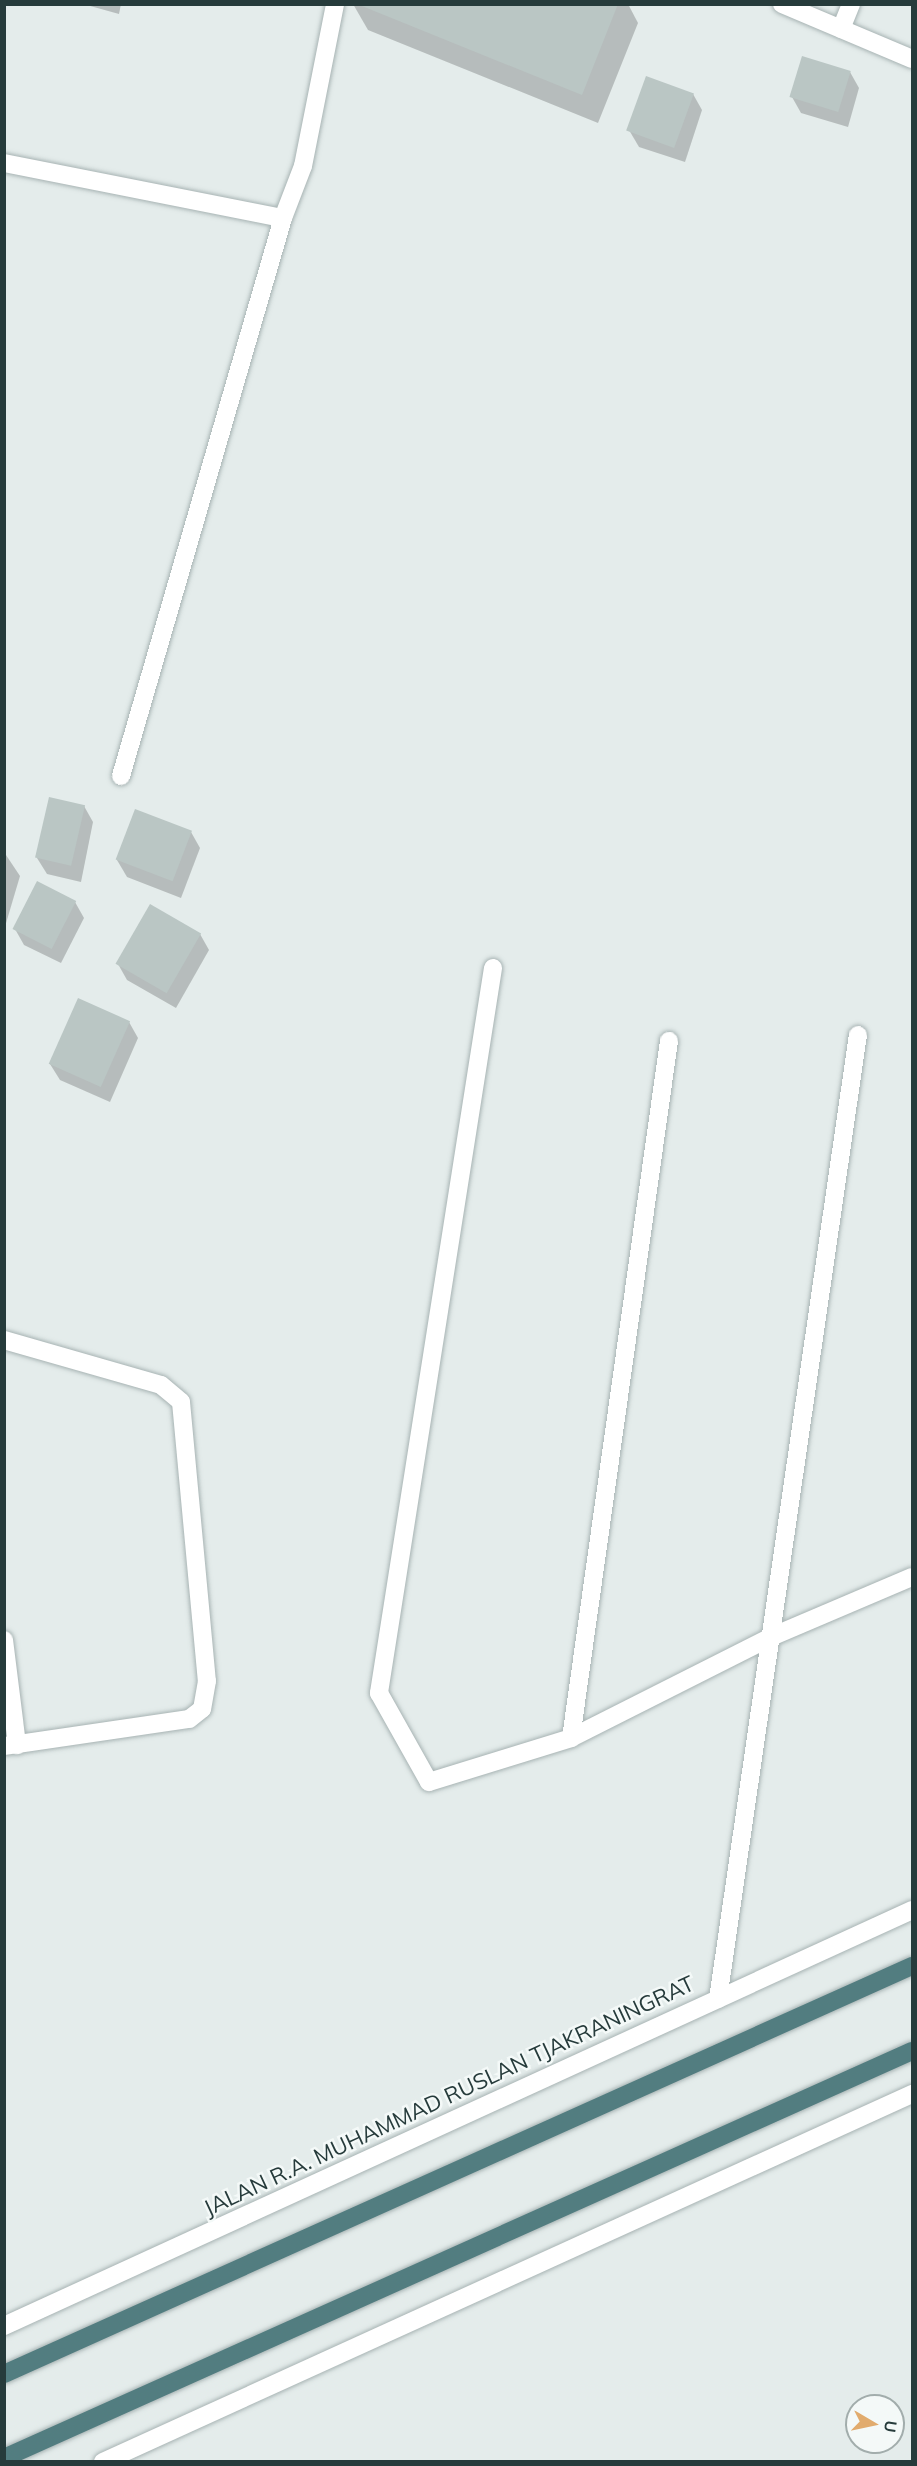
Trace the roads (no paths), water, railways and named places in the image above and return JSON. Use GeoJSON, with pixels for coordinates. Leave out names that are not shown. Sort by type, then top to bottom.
{"type":"FeatureCollection","features":[{"type":"Feature","properties":{"kind":"highway"},"geometry":{"type":"LineString","coordinates":[[4,2374],[912,1966]]}},
{"type":"Feature","properties":{"kind":"highway"},"geometry":{"type":"LineString","coordinates":[[4,2458],[912,2050]]}},
{"type":"Feature","properties":{"kind":"street"},"geometry":{"type":"LineString","coordinates":[[121,776],[283,219],[303,166],[335,4]]}},
{"type":"Feature","properties":{"kind":"street"},"geometry":{"type":"LineString","coordinates":[[782,4],[912,59]]}},
{"type":"Feature","properties":{"kind":"street"},"geometry":{"type":"LineString","coordinates":[[842,29],[851,4]]}},
{"type":"Feature","properties":{"kind":"street"},"geometry":{"type":"LineString","coordinates":[[4,163],[283,219]]}},
{"type":"Feature","properties":{"kind":"street"},"geometry":{"type":"LineString","coordinates":[[493,968],[379,1693],[429,1782],[572,1738],[771,1637],[912,1577]]}},
{"type":"Feature","properties":{"kind":"street"},"geometry":{"type":"LineString","coordinates":[[718,1999],[858,1035]]}},
{"type":"Feature","properties":{"kind":"street"},"geometry":{"type":"LineString","coordinates":[[572,1738],[669,1041]]}},
{"type":"Feature","properties":{"kind":"street"},"geometry":{"type":"LineString","coordinates":[[4,1340],[161,1385],[181,1402],[207,1681],[202,1709],[189,1719],[11,1745],[4,1640]]}},
{"type":"Feature","properties":{"kind":"street","name":"JALAN R.A. MUHAMMAD RUSLAN TJAKRANINGRAT"},"geometry":{"type":"LineString","coordinates":[[4,2326],[912,1910]]}},
{"type":"Feature","properties":{"kind":"street"},"geometry":{"type":"LineString","coordinates":[[102,2462],[912,2094]]}}]}
